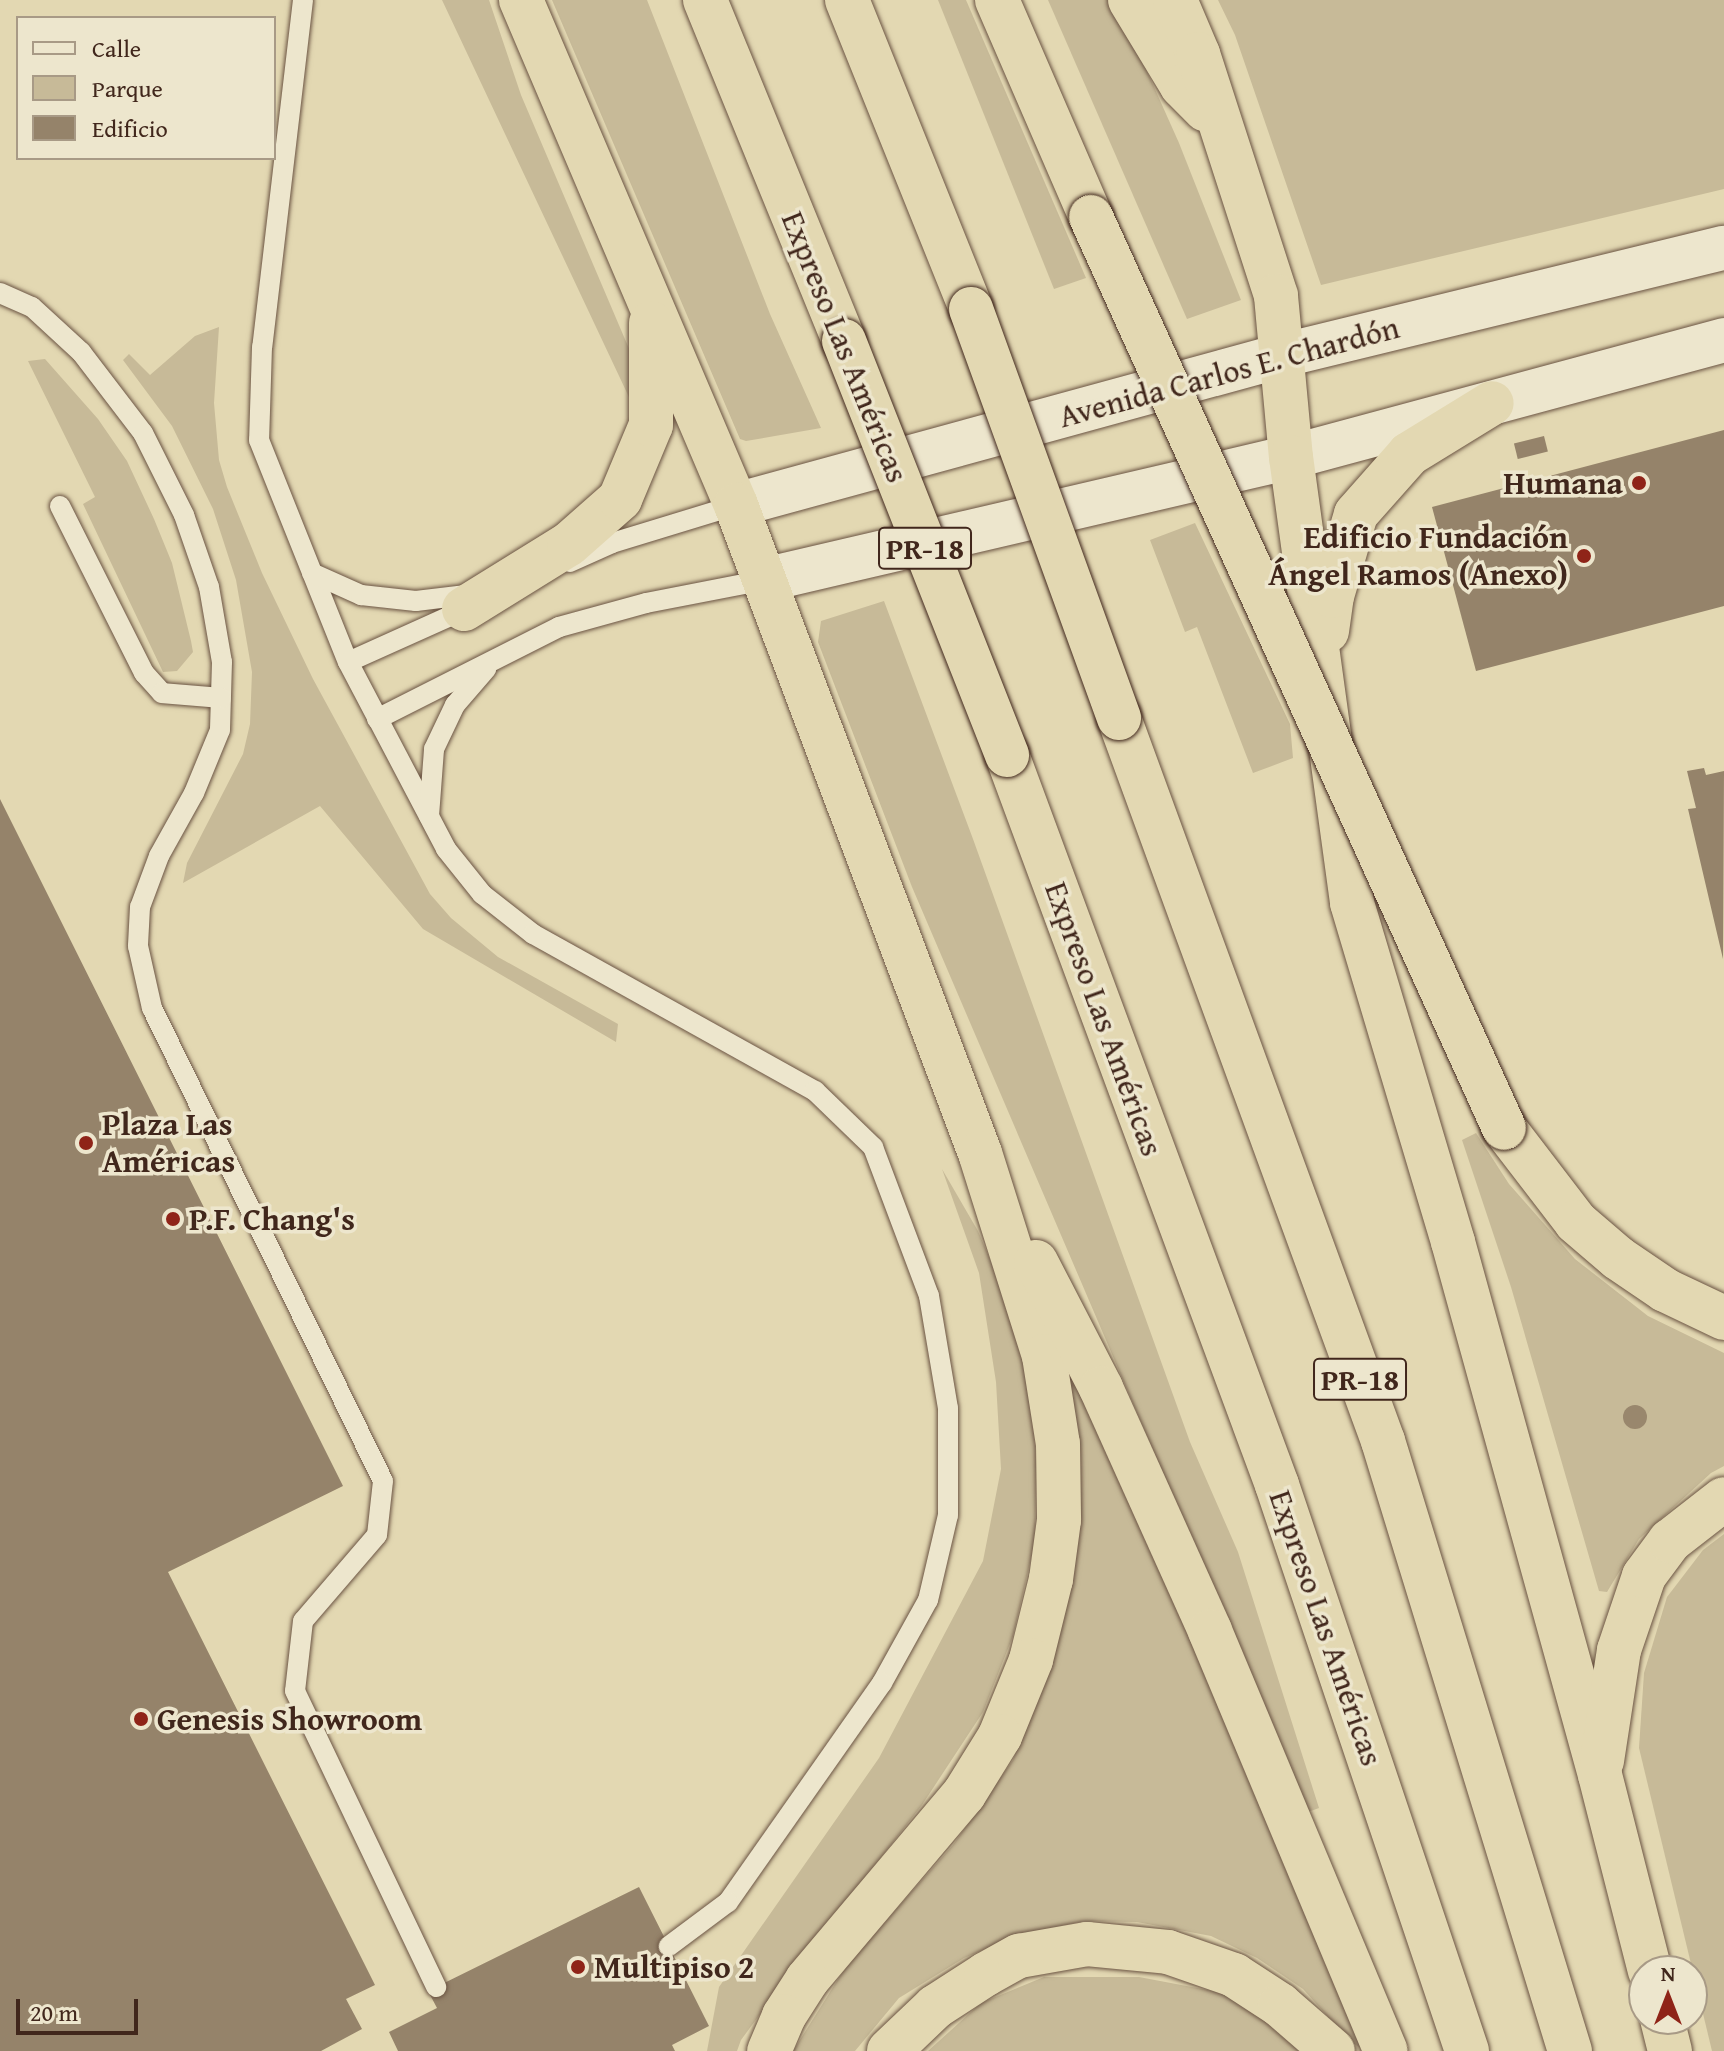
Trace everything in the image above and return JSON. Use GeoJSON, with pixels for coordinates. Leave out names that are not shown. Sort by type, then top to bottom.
{"type":"FeatureCollection","features":[{"type":"Feature","properties":{"kind":"highway"},"geometry":{"type":"LineString","coordinates":[[521,0],[736,505],[980,1153],[1044,1356],[1058,1444],[1059,1520],[1051,1579],[1031,1660],[1000,1736],[964,1794],[807,1980],[784,2016],[769,2051]]}},
{"type":"Feature","properties":{"kind":"highway","name":"Expreso Las Américas"},"geometry":{"type":"LineString","coordinates":[[705,0],[844,341],[1007,755],[1277,1485],[1467,2051]]}},
{"type":"Feature","properties":{"kind":"highway","name":"PR-18"},"geometry":{"type":"LineString","coordinates":[[847,0],[971,309],[1383,1441],[1570,2051]]}},
{"type":"Feature","properties":{"kind":"highway"},"geometry":{"type":"LineString","coordinates":[[997,0],[1091,217],[1504,1128],[1576,1222],[1665,1290],[1724,1318]]}},
{"type":"Feature","properties":{"kind":"highway"},"geometry":{"type":"LineString","coordinates":[[1130,0],[1182,86],[1218,122]]}},
{"type":"Feature","properties":{"kind":"highway"},"geometry":{"type":"LineString","coordinates":[[1175,0],[1198,54],[1276,296],[1284,355],[1291,457],[1352,903],[1453,1242],[1600,1775],[1646,1955]]}},
{"type":"Feature","properties":{"kind":"highway"},"geometry":{"type":"LineString","coordinates":[[492,595],[569,544],[620,499],[651,425],[652,304]]}},
{"type":"Feature","properties":{"kind":"highway"},"geometry":{"type":"LineString","coordinates":[[1321,673],[1332,596],[1356,514],[1409,454],[1492,403]]}},
{"type":"Feature","properties":{"kind":"highway"},"geometry":{"type":"LineString","coordinates":[[980,1153],[1107,1402],[1217,1645],[1386,2051]]}},
{"type":"Feature","properties":{"kind":"highway"},"geometry":{"type":"LineString","coordinates":[[1600,1775],[1619,1650],[1644,1576],[1670,1541],[1724,1499]]}},
{"type":"Feature","properties":{"kind":"highway"},"geometry":{"type":"LineString","coordinates":[[889,2051],[935,2007],[1019,1956],[1087,1944],[1168,1952],[1234,1975],[1280,2005],[1333,2051]]}},
{"type":"Feature","properties":{"kind":"street","name":"Avenida Carlos E. Chardón"},"geometry":{"type":"LineString","coordinates":[[736,505],[1284,355],[1724,248]]}},
{"type":"Feature","properties":{"kind":"street"},"geometry":{"type":"LineString","coordinates":[[764,580],[1291,457],[1724,340]]}},
{"type":"Feature","properties":{"kind":"lane"},"geometry":{"type":"LineString","coordinates":[[303,0],[262,347],[259,440],[348,662],[446,849],[482,894],[533,934],[815,1091],[873,1147],[929,1296],[948,1408],[948,1515],[928,1600],[882,1683],[728,1902],[669,1946]]}},
{"type":"Feature","properties":{"kind":"lane"},"geometry":{"type":"LineString","coordinates":[[1,297],[32,307],[81,352],[143,433],[184,515],[209,587],[222,662],[220,730],[194,793],[159,856],[140,907],[138,946],[152,1008],[383,1481],[377,1535],[303,1621],[295,1691],[436,1987]]}},
{"type":"Feature","properties":{"kind":"lane"},"geometry":{"type":"LineString","coordinates":[[348,662],[612,543],[736,505]]}},
{"type":"Feature","properties":{"kind":"lane"},"geometry":{"type":"LineString","coordinates":[[60,506],[144,673],[162,693],[221,698]]}},
{"type":"Feature","properties":{"kind":"lane"},"geometry":{"type":"LineString","coordinates":[[312,573],[361,595],[402,600],[492,595]]}},
{"type":"Feature","properties":{"kind":"lane"},"geometry":{"type":"LineString","coordinates":[[377,719],[559,627],[646,603],[764,580]]}},
{"type":"Feature","properties":{"kind":"lane"},"geometry":{"type":"LineString","coordinates":[[429,816],[434,749],[455,705],[494,660]]}},
{"type":"Feature","properties":{"kind":"green space"},"geometry":{"type":"Polygon","coordinates":[[[442,0],[489,0],[521,95],[630,351],[636,412],[442,0]]]}},
{"type":"Feature","properties":{"kind":"green space"},"geometry":{"type":"Polygon","coordinates":[[[552,0],[647,0],[770,314],[821,428],[746,441],[740,439],[552,0]]]}},
{"type":"Feature","properties":{"kind":"green space"},"geometry":{"type":"Polygon","coordinates":[[[938,0],[966,0],[1086,278],[1054,289],[938,0]]]}},
{"type":"Feature","properties":{"kind":"green space"},"geometry":{"type":"Polygon","coordinates":[[[1048,0],[1109,0],[1133,40],[1179,143],[1241,300],[1187,319],[1048,0]]]}},
{"type":"Feature","properties":{"kind":"green space"},"geometry":{"type":"Polygon","coordinates":[[[1218,0],[1724,0],[1724,189],[1321,285],[1235,35],[1218,0]]]}},
{"type":"Feature","properties":{"kind":"green space"},"geometry":{"type":"Polygon","coordinates":[[[219,327],[214,403],[219,460],[227,487],[262,573],[313,679],[430,894],[451,918],[498,957],[618,1024],[616,1042],[423,929],[320,806],[183,883],[187,863],[243,754],[250,724],[252,672],[236,580],[213,509],[172,426],[123,360],[129,354],[150,375],[195,336],[219,327]]]}},
{"type":"Feature","properties":{"kind":"green space"},"geometry":{"type":"Polygon","coordinates":[[[45,359],[98,419],[127,461],[154,519],[172,563],[193,652],[177,671],[163,672],[83,504],[95,497],[28,361],[45,359]]]}},
{"type":"Feature","properties":{"kind":"green space"},"geometry":{"type":"Polygon","coordinates":[[[1195,523],[1290,724],[1293,758],[1253,773],[1197,627],[1185,632],[1150,540],[1195,523]]]}},
{"type":"Feature","properties":{"kind":"green space"},"geometry":{"type":"Polygon","coordinates":[[[884,601],[1190,1442],[1238,1552],[1319,1808],[1308,1812],[912,887],[818,642],[821,621],[884,601]]]}},
{"type":"Feature","properties":{"kind":"green space"},"geometry":{"type":"Polygon","coordinates":[[[1476,1133],[1509,1184],[1575,1259],[1648,1316],[1724,1353],[1724,1466],[1711,1473],[1639,1539],[1607,1592],[1599,1591],[1511,1287],[1462,1140],[1476,1133]]]}},
{"type":"Feature","properties":{"kind":"green space"},"geometry":{"type":"Polygon","coordinates":[[[942,1169],[978,1231],[1004,1292],[1031,1385],[1036,1463],[1035,1541],[1013,1636],[983,1712],[922,1805],[789,1975],[741,2040],[737,2051],[707,2051],[719,1987],[879,1758],[983,1561],[1001,1469],[996,1382],[979,1273],[942,1169]]]}},
{"type":"Feature","properties":{"kind":"green space"},"geometry":{"type":"Polygon","coordinates":[[[1084,1377],[1362,2049],[1351,2042],[1303,1989],[1257,1958],[1211,1936],[1137,1922],[1085,1921],[1021,1934],[964,1958],[899,1998],[855,2051],[793,2051],[847,1965],[953,1845],[1013,1760],[1061,1625],[1081,1509],[1071,1386],[1074,1380],[1084,1377]]]}},
{"type":"Feature","properties":{"kind":"green space"},"geometry":{"type":"Polygon","coordinates":[[[1724,1534],[1724,2051],[1712,2051],[1708,2034],[1708,1955],[1689,1955],[1639,1748],[1644,1673],[1667,1597],[1703,1550],[1724,1534]]]}},
{"type":"Feature","properties":{"kind":"green space"},"geometry":{"type":"Polygon","coordinates":[[[1044,1977],[1139,1977],[1234,1995],[1307,2051],[928,2051],[981,2003],[1044,1977]]]}},
{"type":"Feature","properties":{"kind":"building","name":"Edificio Fundación Ángel Ramos (Anexo)"},"geometry":{"type":"Polygon","coordinates":[[[1724,430],[1724,606],[1476,671],[1432,507],[1724,430]]]}},
{"type":"Feature","properties":{"kind":"building"},"geometry":{"type":"Polygon","coordinates":[[[1544,436],[1548,452],[1518,459],[1514,443],[1544,436]]]}},
{"type":"Feature","properties":{"kind":"building"},"geometry":{"type":"Polygon","coordinates":[[[1704,768],[1706,775],[1724,771],[1723,959],[1688,809],[1696,808],[1687,771],[1704,768]]]}},
{"type":"Feature","properties":{"kind":"building","name":"Plaza Las Américas"},"geometry":{"type":"Polygon","coordinates":[[[0,799],[343,1486],[168,1572],[375,1985],[346,1999],[362,2029],[321,2051],[0,2051],[0,799]]]}},
{"type":"Feature","properties":{"kind":"building","name":"Multipiso 2"},"geometry":{"type":"Polygon","coordinates":[[[639,1887],[709,2026],[672,2045],[675,2051],[398,2051],[389,2032],[437,2008],[428,1991],[639,1887]]]}},
{"type":"Feature","properties":{"kind":"place","name":"Humana"},"geometry":{"type":"Point","coordinates":[1639,483]}},
{"type":"Feature","properties":{"kind":"place","name":"Edificio Fundación Ángel Ramos (Anexo)"},"geometry":{"type":"Point","coordinates":[1584,556]}},
{"type":"Feature","properties":{"kind":"place","name":"Plaza Las Américas"},"geometry":{"type":"Point","coordinates":[86,1143]}},
{"type":"Feature","properties":{"kind":"place","name":"P.F. Chang's"},"geometry":{"type":"Point","coordinates":[173,1219]}},
{"type":"Feature","properties":{"kind":"place","name":"Genesis Showroom"},"geometry":{"type":"Point","coordinates":[141,1719]}},
{"type":"Feature","properties":{"kind":"place","name":"Multipiso 2"},"geometry":{"type":"Point","coordinates":[578,1967]}}]}
